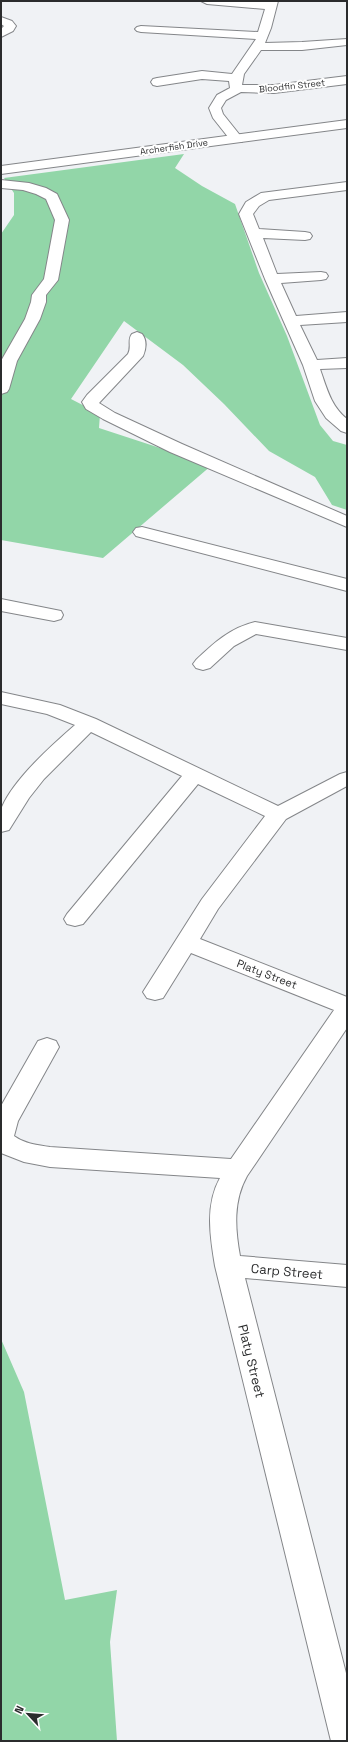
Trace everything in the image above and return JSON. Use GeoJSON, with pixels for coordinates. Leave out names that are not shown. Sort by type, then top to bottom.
{"type":"FeatureCollection","features":[{"type":"Feature","properties":{"kind":"street"},"geometry":{"type":"LineString","coordinates":[[206,1],[271,4],[267,22],[258,47],[238,83],[228,93],[220,98],[214,108],[217,115],[237,139]]}},
{"type":"Feature","properties":{"kind":"street"},"geometry":{"type":"LineString","coordinates":[[1,20],[8,23],[10,26],[9,29],[1,34]]}},
{"type":"Feature","properties":{"kind":"street"},"geometry":{"type":"LineString","coordinates":[[142,29],[262,36]]}},
{"type":"Feature","properties":{"kind":"street"},"geometry":{"type":"LineString","coordinates":[[258,47],[302,46],[346,42]]}},
{"type":"Feature","properties":{"kind":"street","name":"Bloodfin Street"},"geometry":{"type":"LineString","coordinates":[[157,82],[202,75],[262,90],[347,80]]}},
{"type":"Feature","properties":{"kind":"street","name":"Archerfish Drive"},"geometry":{"type":"LineString","coordinates":[[1,170],[347,124]]}},
{"type":"Feature","properties":{"kind":"street"},"geometry":{"type":"LineString","coordinates":[[1,184],[24,186],[41,191],[52,197],[62,220],[50,280],[39,295],[40,301],[9,361],[1,388]]}},
{"type":"Feature","properties":{"kind":"street"},"geometry":{"type":"LineString","coordinates":[[347,186],[260,198],[250,205],[246,214],[272,279],[312,365],[323,401],[339,414],[347,428]]}},
{"type":"Feature","properties":{"kind":"street"},"geometry":{"type":"LineString","coordinates":[[253,233],[305,236]]}},
{"type":"Feature","properties":{"kind":"street"},"geometry":{"type":"LineString","coordinates":[[272,279],[321,276]]}},
{"type":"Feature","properties":{"kind":"street"},"geometry":{"type":"LineString","coordinates":[[292,321],[347,317]]}},
{"type":"Feature","properties":{"kind":"street"},"geometry":{"type":"LineString","coordinates":[[137,337],[138,350],[135,356],[93,398],[90,402],[92,406],[109,416],[176,448],[347,522]]}},
{"type":"Feature","properties":{"kind":"street"},"geometry":{"type":"LineString","coordinates":[[312,365],[347,363]]}},
{"type":"Feature","properties":{"kind":"street"},"geometry":{"type":"LineString","coordinates":[[142,532],[347,585]]}},
{"type":"Feature","properties":{"kind":"street"},"geometry":{"type":"LineString","coordinates":[[1,606],[54,615]]}},
{"type":"Feature","properties":{"kind":"street"},"geometry":{"type":"LineString","coordinates":[[203,664],[234,636],[242,631],[255,628],[347,644]]}},
{"type":"Feature","properties":{"kind":"street"},"geometry":{"type":"LineString","coordinates":[[1,698],[53,709],[89,723],[278,814]]}},
{"type":"Feature","properties":{"kind":"street"},"geometry":{"type":"LineString","coordinates":[[1,825],[21,793],[38,773],[89,723]]}},
{"type":"Feature","properties":{"kind":"street"},"geometry":{"type":"LineString","coordinates":[[76,918],[195,774]]}},
{"type":"Feature","properties":{"kind":"street"},"geometry":{"type":"LineString","coordinates":[[155,992],[210,904],[278,814],[347,778]]}},
{"type":"Feature","properties":{"kind":"street","name":"Platy Street"},"geometry":{"type":"LineString","coordinates":[[186,942],[347,1006]]}},
{"type":"Feature","properties":{"kind":"street","name":"Platy Street"},"geometry":{"type":"LineString","coordinates":[[347,1010],[238,1169],[227,1191],[223,1212],[223,1238],[228,1266],[347,1741]]}},
{"type":"Feature","properties":{"kind":"street"},"geometry":{"type":"LineString","coordinates":[[1,1136],[5,1121],[47,1047]]}},
{"type":"Feature","properties":{"kind":"street"},"geometry":{"type":"LineString","coordinates":[[1,1139],[7,1146],[25,1153],[50,1157],[238,1169]]}},
{"type":"Feature","properties":{"kind":"street","name":"Carp Street"},"geometry":{"type":"LineString","coordinates":[[228,1266],[347,1276]]}},
{"type":"Feature","properties":{"kind":"green space"},"geometry":{"type":"Polygon","coordinates":[[[184,154],[175,168],[202,186],[235,204],[259,273],[287,336],[320,425],[333,441],[347,445],[347,510],[332,505],[315,477],[269,451],[224,404],[183,365],[124,321],[71,399],[100,414],[99,428],[212,465],[103,558],[1,540],[1,234],[14,215],[14,193],[4,178],[184,154]]]}},
{"type":"Feature","properties":{"kind":"green space"},"geometry":{"type":"Polygon","coordinates":[[[1,1339],[24,1392],[65,1600],[117,1590],[110,1642],[117,1741],[1,1741],[1,1339]]]}}]}
